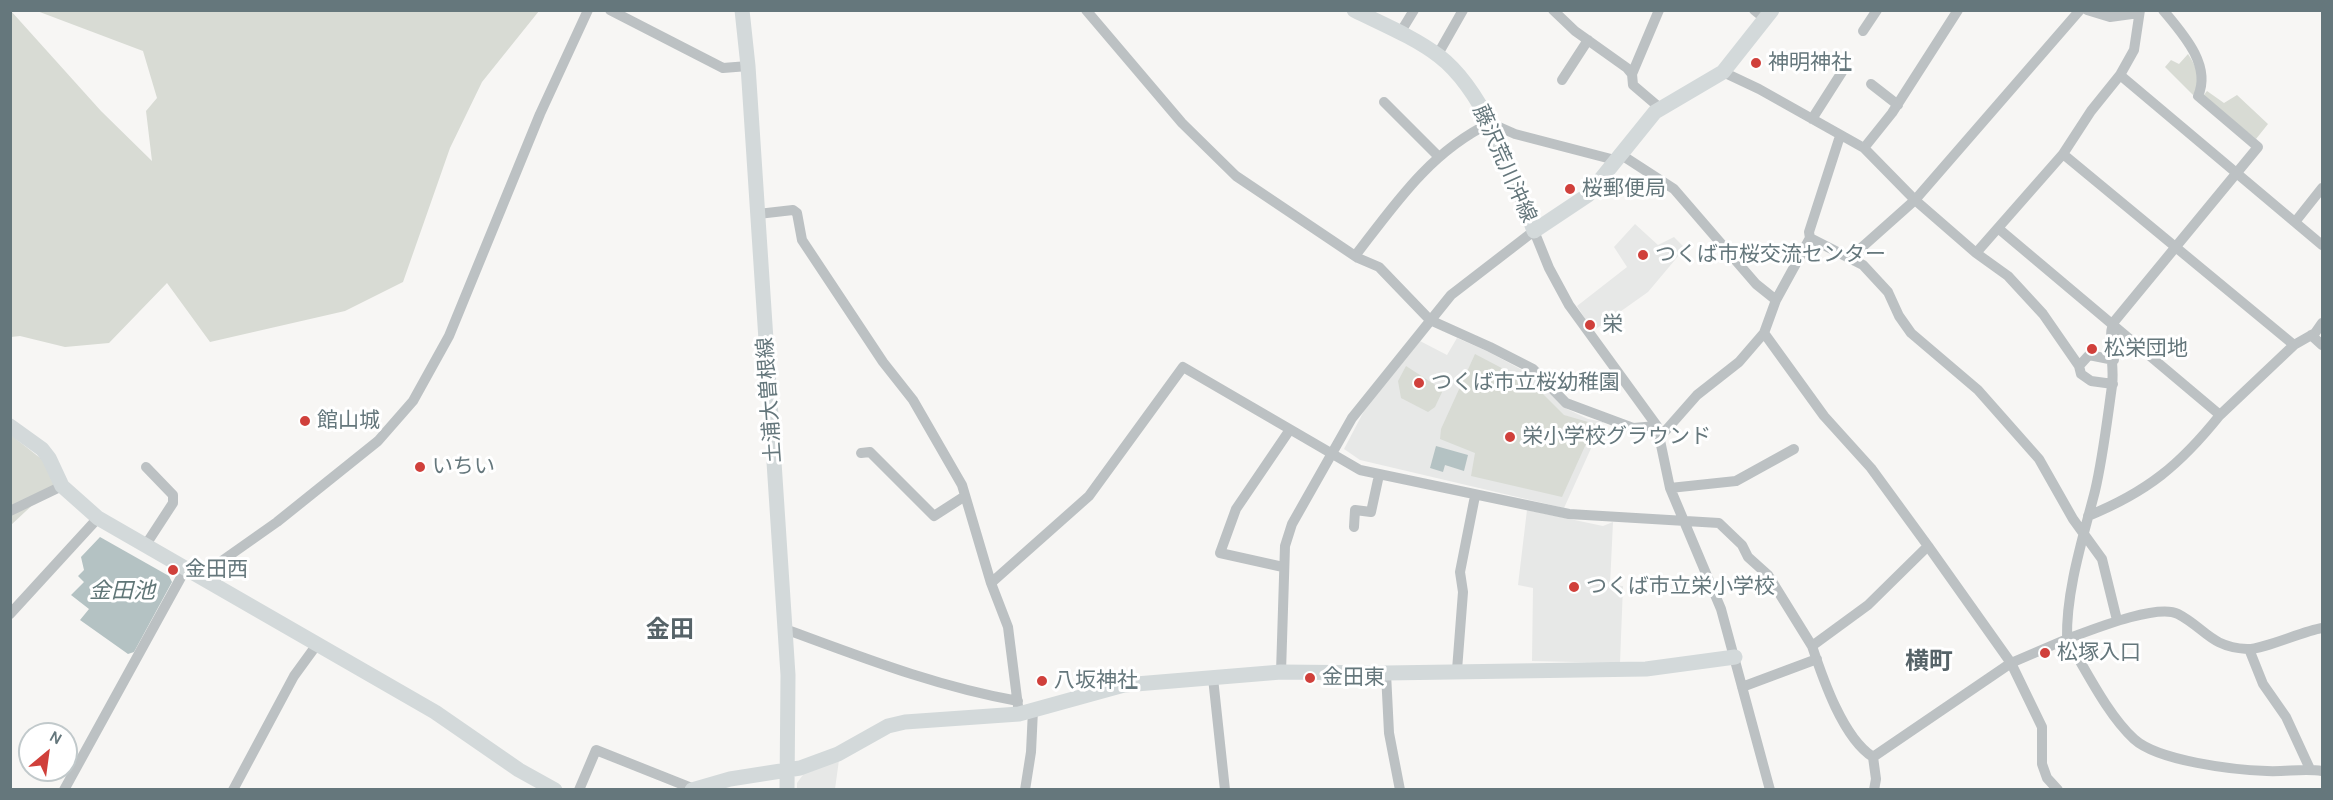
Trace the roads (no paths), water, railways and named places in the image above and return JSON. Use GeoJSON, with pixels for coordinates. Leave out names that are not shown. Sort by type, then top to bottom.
{"type":"FeatureCollection","features":[{"type":"Feature","properties":{"kind":"street"},"geometry":{"type":"LineString","coordinates":[[64,789],[192,573],[277,522],[378,441],[413,401],[449,336],[540,114],[588,10]]}},
{"type":"Feature","properties":{"kind":"street"},"geometry":{"type":"LineString","coordinates":[[610,10],[723,68],[748,66]]}},
{"type":"Feature","properties":{"kind":"street","name":"土浦大曽根線"},"geometry":{"type":"LineString","coordinates":[[742,10],[748,66],[785,629],[787,789]]}},
{"type":"Feature","properties":{"kind":"street"},"geometry":{"type":"LineString","coordinates":[[1086,10],[1182,123],[1236,176],[1355,256],[1379,267],[1430,320],[1533,369],[1566,403],[1634,428],[1657,426]]}},
{"type":"Feature","properties":{"kind":"street","name":"藤沢荒川沖線"},"geometry":{"type":"LineString","coordinates":[[1354,10],[1438,54],[1467,85],[1490,123],[1534,231],[1587,195],[1660,108],[1723,72],[1764,13]]}},
{"type":"Feature","properties":{"kind":"street"},"geometry":{"type":"LineString","coordinates":[[1400,33],[1414,10]]}},
{"type":"Feature","properties":{"kind":"street"},"geometry":{"type":"LineString","coordinates":[[1438,54],[1463,10]]}},
{"type":"Feature","properties":{"kind":"street"},"geometry":{"type":"LineString","coordinates":[[1553,10],[1632,74]]}},
{"type":"Feature","properties":{"kind":"street"},"geometry":{"type":"LineString","coordinates":[[1659,10],[1632,74],[1633,85],[1660,108]]}},
{"type":"Feature","properties":{"kind":"street"},"geometry":{"type":"LineString","coordinates":[[1863,31],[1877,10]]}},
{"type":"Feature","properties":{"kind":"street"},"geometry":{"type":"LineString","coordinates":[[1864,148],[1898,105],[1958,10]]}},
{"type":"Feature","properties":{"kind":"street"},"geometry":{"type":"LineString","coordinates":[[1851,257],[1915,200],[2080,10]]}},
{"type":"Feature","properties":{"kind":"street"},"geometry":{"type":"LineString","coordinates":[[1976,253],[2063,154],[2091,111],[2120,75],[2134,50],[2140,11],[2110,17],[2087,10]]}},
{"type":"Feature","properties":{"kind":"street"},"geometry":{"type":"LineString","coordinates":[[2163,10],[2199,62],[2202,86],[2198,96],[2258,147],[2112,323],[2110,333],[2114,360],[2113,384],[2096,488],[2088,516],[2070,607],[2067,639],[2121,725],[2136,741],[2165,754],[2190,761],[2268,771],[2310,769],[2322,771]]}},
{"type":"Feature","properties":{"kind":"street"},"geometry":{"type":"LineString","coordinates":[[1563,80],[1588,40]]}},
{"type":"Feature","properties":{"kind":"street"},"geometry":{"type":"LineString","coordinates":[[1723,72],[1864,148],[1915,200],[1976,253],[2008,276],[2043,314],[2085,378],[2113,384]]}},
{"type":"Feature","properties":{"kind":"street"},"geometry":{"type":"LineString","coordinates":[[1812,119],[1843,73]]}},
{"type":"Feature","properties":{"kind":"street"},"geometry":{"type":"LineString","coordinates":[[2120,75],[2322,245]]}},
{"type":"Feature","properties":{"kind":"street"},"geometry":{"type":"LineString","coordinates":[[1871,84],[1898,105]]}},
{"type":"Feature","properties":{"kind":"street"},"geometry":{"type":"LineString","coordinates":[[1384,102],[1438,156]]}},
{"type":"Feature","properties":{"kind":"street"},"geometry":{"type":"LineString","coordinates":[[1355,256],[1413,180],[1465,135],[1490,123],[1515,134],[1618,157],[1674,189],[1756,284],[1776,300]]}},
{"type":"Feature","properties":{"kind":"street"},"geometry":{"type":"LineString","coordinates":[[1660,437],[1697,395],[1739,362],[1764,333],[1776,300],[1810,238],[1809,232],[1840,136]]}},
{"type":"Feature","properties":{"kind":"street"},"geometry":{"type":"LineString","coordinates":[[2063,154],[2294,345]]}},
{"type":"Feature","properties":{"kind":"street"},"geometry":{"type":"LineString","coordinates":[[2295,222],[2322,188]]}},
{"type":"Feature","properties":{"kind":"street"},"geometry":{"type":"LineString","coordinates":[[758,214],[794,210],[797,213],[802,240],[883,362],[913,400],[962,485],[991,584],[1008,627],[1031,752],[1025,789]]}},
{"type":"Feature","properties":{"kind":"street"},"geometry":{"type":"LineString","coordinates":[[1999,228],[2220,415]]}},
{"type":"Feature","properties":{"kind":"street"},"geometry":{"type":"LineString","coordinates":[[1281,672],[1285,546],[1292,524],[1331,454],[1352,418],[1451,295],[1475,274],[1534,231],[1549,268],[1569,305],[1657,426],[1670,488],[1721,609],[1770,789]]}},
{"type":"Feature","properties":{"kind":"street"},"geometry":{"type":"LineString","coordinates":[[1810,238],[1863,265],[1888,292],[1899,316],[1911,333],[1978,390],[2039,459],[2084,535],[2102,560],[2117,620]]}},
{"type":"Feature","properties":{"kind":"street"},"geometry":{"type":"LineString","coordinates":[[2088,516],[2139,493],[2185,456],[2220,415],[2294,345],[2311,335],[2322,324]]}},
{"type":"Feature","properties":{"kind":"street"},"geometry":{"type":"LineString","coordinates":[[1764,333],[1824,416],[1871,468],[1997,640],[2011,663],[2042,727],[2042,764],[2048,778],[2058,789]]}},
{"type":"Feature","properties":{"kind":"street"},"geometry":{"type":"LineString","coordinates":[[2311,335],[2322,345]]}},
{"type":"Feature","properties":{"kind":"street"},"geometry":{"type":"LineString","coordinates":[[2079,366],[2089,355],[2114,360]]}},
{"type":"Feature","properties":{"kind":"street"},"geometry":{"type":"LineString","coordinates":[[991,584],[1089,496],[1183,367],[1289,431],[1360,470],[1569,514],[1719,523],[1742,545],[1748,557],[1768,575],[1812,646],[1845,725],[1866,753],[1873,757]]}},
{"type":"Feature","properties":{"kind":"street"},"geometry":{"type":"LineString","coordinates":[[10,426],[42,449],[62,486],[98,518],[435,712],[519,770],[555,789]]}},
{"type":"Feature","properties":{"kind":"street"},"geometry":{"type":"LineString","coordinates":[[1283,567],[1220,553],[1236,509],[1289,431]]}},
{"type":"Feature","properties":{"kind":"street"},"geometry":{"type":"LineString","coordinates":[[1670,488],[1736,481],[1794,450]]}},
{"type":"Feature","properties":{"kind":"street"},"geometry":{"type":"LineString","coordinates":[[861,453],[870,452],[934,516],[965,496]]}},
{"type":"Feature","properties":{"kind":"street"},"geometry":{"type":"LineString","coordinates":[[144,546],[173,503],[173,495],[146,467]]}},
{"type":"Feature","properties":{"kind":"street"},"geometry":{"type":"LineString","coordinates":[[1354,527],[1355,510],[1371,512],[1379,475]]}},
{"type":"Feature","properties":{"kind":"street"},"geometry":{"type":"LineString","coordinates":[[10,511],[62,486]]}},
{"type":"Feature","properties":{"kind":"street"},"geometry":{"type":"LineString","coordinates":[[1457,670],[1463,592],[1460,572],[1475,496]]}},
{"type":"Feature","properties":{"kind":"street"},"geometry":{"type":"LineString","coordinates":[[10,614],[98,518]]}},
{"type":"Feature","properties":{"kind":"street"},"geometry":{"type":"LineString","coordinates":[[1812,646],[1868,605],[1928,546]]}},
{"type":"Feature","properties":{"kind":"street"},"geometry":{"type":"LineString","coordinates":[[1873,757],[2011,663],[2117,620],[2161,612],[2177,613],[2208,638],[2225,646],[2249,649],[2322,628]]}},
{"type":"Feature","properties":{"kind":"street"},"geometry":{"type":"LineString","coordinates":[[785,629],[884,667],[1023,708]]}},
{"type":"Feature","properties":{"kind":"street"},"geometry":{"type":"LineString","coordinates":[[233,789],[294,676],[318,643]]}},
{"type":"Feature","properties":{"kind":"street"},"geometry":{"type":"LineString","coordinates":[[2249,649],[2263,684],[2286,717],[2310,769]]}},
{"type":"Feature","properties":{"kind":"street"},"geometry":{"type":"LineString","coordinates":[[579,789],[596,750],[693,789],[730,779],[788,771],[838,754],[888,726],[1023,708],[1105,688],[1281,672],[1386,674],[1457,670],[1646,669],[1735,657]]}},
{"type":"Feature","properties":{"kind":"street"},"geometry":{"type":"LineString","coordinates":[[1742,687],[1816,659]]}},
{"type":"Feature","properties":{"kind":"street"},"geometry":{"type":"LineString","coordinates":[[1386,674],[1389,733],[1400,789]]}},
{"type":"Feature","properties":{"kind":"street"},"geometry":{"type":"LineString","coordinates":[[1213,678],[1225,789]]}},
{"type":"Feature","properties":{"kind":"street"},"geometry":{"type":"LineString","coordinates":[[1873,757],[1876,779],[1874,789]]}},
{"type":"Feature","properties":{"kind":"water"},"geometry":{"type":"Polygon","coordinates":[[[1436,446],[1468,455],[1464,471],[1445,465],[1443,472],[1430,468],[1436,446]]]}},
{"type":"Feature","properties":{"kind":"water","name":"金田池"},"geometry":{"type":"Polygon","coordinates":[[[100,537],[169,576],[172,582],[134,652],[128,654],[80,620],[89,609],[71,595],[84,582],[78,576],[84,570],[81,557],[100,537]]]}},
{"type":"Feature","properties":{"kind":"place","name":"神明神社"},"geometry":{"type":"Point","coordinates":[1756,63]}},
{"type":"Feature","properties":{"kind":"place","name":"桜郵便局"},"geometry":{"type":"Point","coordinates":[1570,189]}},
{"type":"Feature","properties":{"kind":"place","name":"つくば市桜交流センター"},"geometry":{"type":"Point","coordinates":[1643,255]}},
{"type":"Feature","properties":{"kind":"place","name":"栄"},"geometry":{"type":"Point","coordinates":[1590,325]}},
{"type":"Feature","properties":{"kind":"place","name":"松栄団地"},"geometry":{"type":"Point","coordinates":[2092,349]}},
{"type":"Feature","properties":{"kind":"place","name":"つくば市立桜幼稚園"},"geometry":{"type":"Point","coordinates":[1419,383]}},
{"type":"Feature","properties":{"kind":"place","name":"館山城"},"geometry":{"type":"Point","coordinates":[305,421]}},
{"type":"Feature","properties":{"kind":"place","name":"栄小学校グラウンド"},"geometry":{"type":"Point","coordinates":[1510,437]}},
{"type":"Feature","properties":{"kind":"place","name":"いちい"},"geometry":{"type":"Point","coordinates":[420,467]}},
{"type":"Feature","properties":{"kind":"place","name":"金田西"},"geometry":{"type":"Point","coordinates":[173,570]}},
{"type":"Feature","properties":{"kind":"place","name":"つくば市立栄小学校"},"geometry":{"type":"Point","coordinates":[1574,587]}},
{"type":"Feature","properties":{"kind":"place","name":"松塚入口"},"geometry":{"type":"Point","coordinates":[2045,653]}},
{"type":"Feature","properties":{"kind":"place","name":"金田東"},"geometry":{"type":"Point","coordinates":[1310,678]}},
{"type":"Feature","properties":{"kind":"place","name":"八坂神社"},"geometry":{"type":"Point","coordinates":[1042,681]}},
{"type":"Feature","properties":{"kind":"district","name":"金田"},"geometry":{"type":"Point","coordinates":[670,630]}},
{"type":"Feature","properties":{"kind":"district","name":"横町"},"geometry":{"type":"Point","coordinates":[1929,662]}}]}
